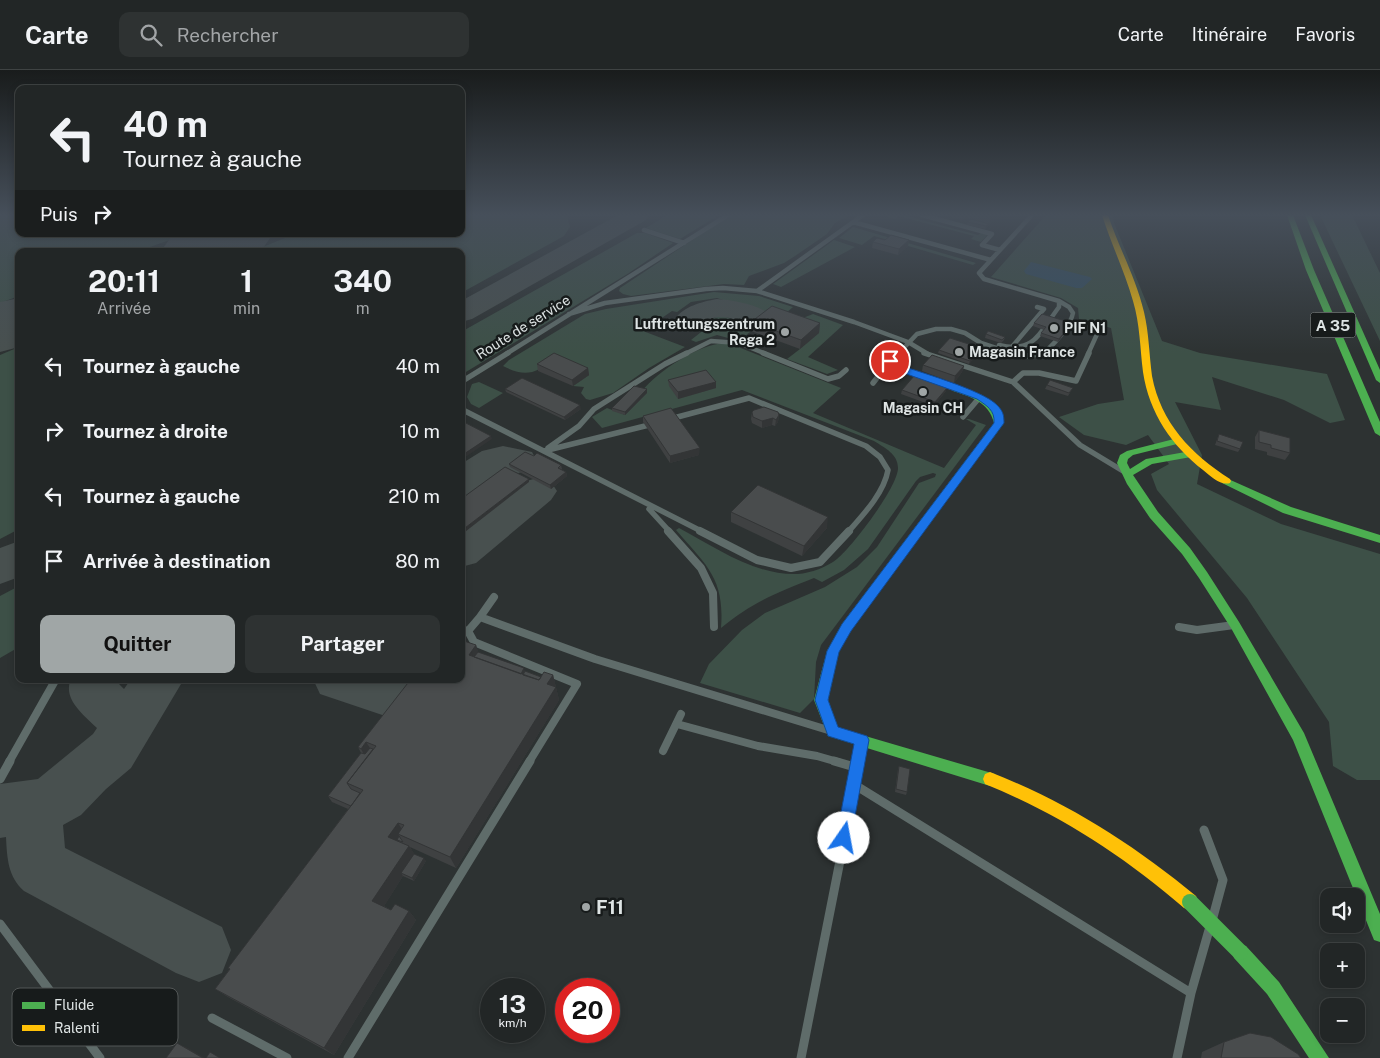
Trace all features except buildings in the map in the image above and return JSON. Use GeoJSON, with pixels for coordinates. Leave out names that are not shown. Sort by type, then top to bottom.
{"type":"FeatureCollection","features":[{"type":"Feature","properties":{"kind":"main road"},"geometry":{"type":"LineString","coordinates":[[1122,261],[1140,311],[1150,388],[1158,413],[1178,442],[1224,479],[1256,497],[1296,514],[1341,529],[1380,539]]}},
{"type":"Feature","properties":{"kind":"main road","name":"A 35"},"geometry":{"type":"LineString","coordinates":[[1307,261],[1380,432]]}},
{"type":"Feature","properties":{"kind":"main road","name":"A 35"},"geometry":{"type":"LineString","coordinates":[[1328,261],[1380,380]]}},
{"type":"Feature","properties":{"kind":"main road"},"geometry":{"type":"LineString","coordinates":[[956,389],[980,398],[994,407],[999,415],[999,423],[846,628],[833,651],[821,700],[833,732],[974,773],[1028,793],[1094,828],[1157,873],[1190,902],[1240,952],[1273,988],[1320,1058]]}},
{"type":"Feature","properties":{"kind":"main road"},"geometry":{"type":"LineString","coordinates":[[1178,442],[1130,453],[1123,457],[1122,462],[1132,484],[1154,515],[1186,551],[1235,625],[1299,737],[1380,934]]}},
{"type":"Feature","properties":{"kind":"main road"},"geometry":{"type":"LineString","coordinates":[[1128,474],[1133,468],[1155,460],[1191,454]]}},
{"type":"Feature","properties":{"kind":"lane","name":"Route de service"},"geometry":{"type":"LineString","coordinates":[[465,379],[655,261]]}},
{"type":"Feature","properties":{"kind":"lane"},"geometry":{"type":"LineString","coordinates":[[756,291],[798,261]]}},
{"type":"Feature","properties":{"kind":"lane"},"geometry":{"type":"LineString","coordinates":[[975,338],[981,343],[1013,354],[1039,355],[1047,351],[1072,321],[1074,313],[1059,301],[984,279],[979,273],[990,261]]}},
{"type":"Feature","properties":{"kind":"lane"},"geometry":{"type":"LineString","coordinates":[[569,314],[605,304],[706,289],[724,288],[756,291],[908,342],[922,352],[1013,382],[1080,445],[1128,474]]}},
{"type":"Feature","properties":{"kind":"lane"},"geometry":{"type":"LineString","coordinates":[[874,383],[888,364],[917,334],[936,329],[952,329],[975,338],[1011,348],[1025,347],[1034,339],[1059,307],[1059,301]]}},
{"type":"Feature","properties":{"kind":"lane"},"geometry":{"type":"LineString","coordinates":[[1011,348],[1030,321],[1044,309],[1037,307]]}},
{"type":"Feature","properties":{"kind":"lane"},"geometry":{"type":"LineString","coordinates":[[1013,382],[1023,373],[1040,374],[1076,381],[1098,332]]}},
{"type":"Feature","properties":{"kind":"lane"},"geometry":{"type":"LineString","coordinates":[[544,451],[579,426],[594,409],[665,364],[711,341],[738,343],[828,378],[839,376],[846,370]]}},
{"type":"Feature","properties":{"kind":"lane"},"geometry":{"type":"LineString","coordinates":[[888,364],[956,389]]}},
{"type":"Feature","properties":{"kind":"lane"},"geometry":{"type":"LineString","coordinates":[[465,411],[645,505],[757,560],[791,568],[820,562],[859,520],[886,482],[888,470],[880,456],[866,446],[749,398],[544,451]]}},
{"type":"Feature","properties":{"kind":"lane"},"geometry":{"type":"LineString","coordinates":[[963,417],[980,398]]}},
{"type":"Feature","properties":{"kind":"lane"},"geometry":{"type":"LineString","coordinates":[[645,505],[701,568],[713,593],[714,627]]}},
{"type":"Feature","properties":{"kind":"lane"},"geometry":{"type":"LineString","coordinates":[[348,1058],[577,684],[474,642],[465,630],[480,617],[494,597]]}},
{"type":"Feature","properties":{"kind":"lane"},"geometry":{"type":"LineString","coordinates":[[480,617],[595,659],[833,732]]}},
{"type":"Feature","properties":{"kind":"lane"},"geometry":{"type":"LineString","coordinates":[[1179,627],[1197,630],[1235,625]]}},
{"type":"Feature","properties":{"kind":"lane"},"geometry":{"type":"LineString","coordinates":[[0,780],[54,683]]}},
{"type":"Feature","properties":{"kind":"lane"},"geometry":{"type":"LineString","coordinates":[[664,751],[681,714]]}},
{"type":"Feature","properties":{"kind":"lane"},"geometry":{"type":"LineString","coordinates":[[677,724],[758,746],[817,756],[858,768]]}},
{"type":"Feature","properties":{"kind":"lane"},"geometry":{"type":"LineString","coordinates":[[801,1058],[855,785],[862,740]]}},
{"type":"Feature","properties":{"kind":"lane"},"geometry":{"type":"LineString","coordinates":[[855,785],[1192,993]]}},
{"type":"Feature","properties":{"kind":"lane"},"geometry":{"type":"LineString","coordinates":[[1177,1058],[1192,993],[1223,880],[1204,830]]}},
{"type":"Feature","properties":{"kind":"lane"},"geometry":{"type":"LineString","coordinates":[[0,924],[48,988]]}},
{"type":"Feature","properties":{"kind":"lane"},"geometry":{"type":"LineString","coordinates":[[212,1018],[287,1058]]}},
{"type":"Feature","properties":{"kind":"lane"},"geometry":{"type":"LineString","coordinates":[[91,1046],[100,1058]]}},
{"type":"Feature","properties":{"kind":"green space"},"geometry":{"type":"Polygon","coordinates":[[[0,261],[15,261],[15,297],[0,303],[0,261]]]}},
{"type":"Feature","properties":{"kind":"green space"},"geometry":{"type":"Polygon","coordinates":[[[465,261],[519,261],[465,291],[465,261]]]}},
{"type":"Feature","properties":{"kind":"green space"},"geometry":{"type":"Polygon","coordinates":[[[587,261],[646,261],[465,373],[465,330],[587,261]]]}},
{"type":"Feature","properties":{"kind":"green space"},"geometry":{"type":"Polygon","coordinates":[[[661,261],[787,261],[749,276],[744,285],[724,284],[631,296],[623,294],[619,291],[620,288],[661,261]]]}},
{"type":"Feature","properties":{"kind":"green space"},"geometry":{"type":"Polygon","coordinates":[[[805,261],[829,261],[781,287],[773,284],[805,261]]]}},
{"type":"Feature","properties":{"kind":"green space"},"geometry":{"type":"Polygon","coordinates":[[[960,261],[976,263],[973,265],[960,261]]]}},
{"type":"Feature","properties":{"kind":"green space"},"geometry":{"type":"Polygon","coordinates":[[[1005,261],[1130,261],[1162,341],[1200,353],[1327,374],[1345,420],[1330,423],[1284,400],[1212,377],[1221,410],[1175,402],[1202,455],[1197,484],[1281,524],[1380,554],[1380,780],[1357,780],[1333,766],[1329,722],[1247,598],[1157,490],[1151,474],[1169,464],[1148,435],[1126,445],[1084,435],[1059,417],[1098,404],[1124,400],[1111,328],[1079,319],[1078,308],[1061,298],[991,277],[1005,261]]]}},
{"type":"Feature","properties":{"kind":"green space"},"geometry":{"type":"Polygon","coordinates":[[[1342,261],[1374,261],[1380,273],[1380,341],[1342,261]]]}},
{"type":"Feature","properties":{"kind":"green space"},"geometry":{"type":"Polygon","coordinates":[[[714,292],[759,296],[793,307],[779,319],[717,298],[691,302],[677,312],[672,311],[643,331],[685,347],[649,368],[613,393],[590,400],[586,399],[581,393],[584,387],[573,386],[589,375],[555,360],[536,371],[524,373],[503,366],[509,360],[585,314],[714,292]]]}},
{"type":"Feature","properties":{"kind":"green space"},"geometry":{"type":"Polygon","coordinates":[[[813,314],[843,325],[808,357],[838,370],[827,374],[787,359],[800,349],[790,323],[813,314]]]}},
{"type":"Feature","properties":{"kind":"green space"},"geometry":{"type":"Polygon","coordinates":[[[719,315],[756,327],[739,341],[717,335],[696,342],[691,340],[710,325],[706,323],[719,315]]]}},
{"type":"Feature","properties":{"kind":"green space"},"geometry":{"type":"Polygon","coordinates":[[[725,343],[841,388],[813,413],[944,468],[976,425],[966,419],[986,425],[821,645],[816,662],[814,699],[800,713],[700,683],[709,664],[742,630],[765,613],[825,587],[857,567],[877,547],[919,483],[935,477],[936,474],[933,473],[920,477],[916,481],[868,549],[844,570],[822,582],[814,578],[776,594],[744,611],[721,628],[720,597],[711,573],[676,530],[679,528],[736,559],[766,570],[798,574],[813,571],[829,565],[853,542],[891,489],[898,468],[893,455],[874,441],[742,390],[602,428],[592,417],[607,408],[625,415],[646,393],[642,391],[649,383],[668,367],[703,348],[725,343]]]}},
{"type":"Feature","properties":{"kind":"green space"},"geometry":{"type":"Polygon","coordinates":[[[15,349],[15,531],[0,539],[0,355],[15,349]]]}},
{"type":"Feature","properties":{"kind":"green space"},"geometry":{"type":"Polygon","coordinates":[[[479,382],[503,393],[479,408],[471,404],[467,397],[472,384],[479,382]]]}},
{"type":"Feature","properties":{"kind":"green space"},"geometry":{"type":"Polygon","coordinates":[[[15,588],[15,649],[0,658],[0,596],[15,588]]]}},
{"type":"Feature","properties":{"kind":"water"},"geometry":{"type":"Polygon","coordinates":[[[1031,262],[1092,279],[1082,288],[1076,288],[1026,274],[1024,271],[1031,262]]]}},
{"type":"Feature","properties":{"kind":"taxiway"},"geometry":{"type":"LineString","coordinates":[[465,311],[554,261]]}},
{"type":"Feature","properties":{"kind":"taxiway"},"geometry":{"type":"LineString","coordinates":[[689,320],[709,310],[726,308],[763,322]]}},
{"type":"Feature","properties":{"kind":"taxiway"},"geometry":{"type":"LineString","coordinates":[[465,481],[481,468],[496,460],[511,458],[518,461]]}},
{"type":"Feature","properties":{"kind":"taxiway"},"geometry":{"type":"LineString","coordinates":[[465,549],[537,491]]}},
{"type":"Feature","properties":{"kind":"taxiway"},"geometry":{"type":"LineString","coordinates":[[0,568],[15,559]]}},
{"type":"Feature","properties":{"kind":"taxiway"},"geometry":{"type":"LineString","coordinates":[[94,683],[94,693],[123,719],[124,728],[119,740]]}},
{"type":"Feature","properties":{"kind":"taxiway"},"geometry":{"type":"LineString","coordinates":[[119,740],[156,683]]}},
{"type":"Feature","properties":{"kind":"taxiway"},"geometry":{"type":"LineString","coordinates":[[350,683],[409,702]]}},
{"type":"Feature","properties":{"kind":"taxiway"},"geometry":{"type":"LineString","coordinates":[[0,811],[46,805],[61,796],[87,771],[112,751],[119,740]]}},
{"type":"Feature","properties":{"kind":"taxiway"},"geometry":{"type":"LineString","coordinates":[[24,808],[30,811],[33,817],[37,863],[45,870],[199,950]]}},
{"type":"Feature","properties":{"kind":"runway"},"geometry":{"type":"LineString","coordinates":[[0,328],[15,322]]}},
{"type":"Feature","properties":{"kind":"traffic: fast"},"geometry":{"type":"LineString","coordinates":[[1307,261],[1380,433]]}},
{"type":"Feature","properties":{"kind":"traffic: fast"},"geometry":{"type":"LineString","coordinates":[[1328,261],[1380,380]]}},
{"type":"Feature","properties":{"kind":"traffic: fast"},"geometry":{"type":"LineString","coordinates":[[956,389],[984,400],[994,409],[999,423],[846,627],[833,651],[821,700],[833,732],[990,779]]}},
{"type":"Feature","properties":{"kind":"traffic: fast"},"geometry":{"type":"LineString","coordinates":[[1178,441],[1130,453],[1123,457],[1122,463],[1132,484],[1154,515],[1186,551],[1203,575],[1235,625],[1299,737],[1380,934]]}},
{"type":"Feature","properties":{"kind":"traffic: fast"},"geometry":{"type":"LineString","coordinates":[[1128,474],[1149,461],[1191,454]]}},
{"type":"Feature","properties":{"kind":"traffic: fast"},"geometry":{"type":"LineString","coordinates":[[1226,481],[1287,510],[1380,539]]}},
{"type":"Feature","properties":{"kind":"traffic: fast"},"geometry":{"type":"LineString","coordinates":[[1190,902],[1240,952]]}},
{"type":"Feature","properties":{"kind":"traffic: fast"},"geometry":{"type":"LineString","coordinates":[[1240,952],[1273,988],[1320,1058]]}},
{"type":"Feature","properties":{"kind":"traffic: slow"},"geometry":{"type":"LineString","coordinates":[[1122,261],[1140,311],[1148,375],[1152,392],[1165,423],[1186,450],[1211,472],[1226,481]]}},
{"type":"Feature","properties":{"kind":"traffic: slow"},"geometry":{"type":"LineString","coordinates":[[990,779],[1045,803],[1096,831],[1167,882],[1190,902]]}},
{"type":"Feature","properties":{"kind":"place","name":"PIF N1"},"geometry":{"type":"Point","coordinates":[1054,328]}},
{"type":"Feature","properties":{"kind":"place","name":"Luftrettungszentrum Rega 2"},"geometry":{"type":"Point","coordinates":[785,332]}},
{"type":"Feature","properties":{"kind":"place","name":"Magasin France"},"geometry":{"type":"Point","coordinates":[959,352]}},
{"type":"Feature","properties":{"kind":"place","name":"Magasin CH"},"geometry":{"type":"Point","coordinates":[923,392]}},
{"type":"Feature","properties":{"kind":"place","name":"F11"},"geometry":{"type":"Point","coordinates":[586,907]}},
{"type":"Feature","properties":{"kind":"route"},"geometry":{"type":"LineString","coordinates":[[844,838],[862,740],[833,732],[821,700],[833,651],[846,628],[999,423],[999,415],[994,407],[980,398],[888,364],[890,361]]}}]}
